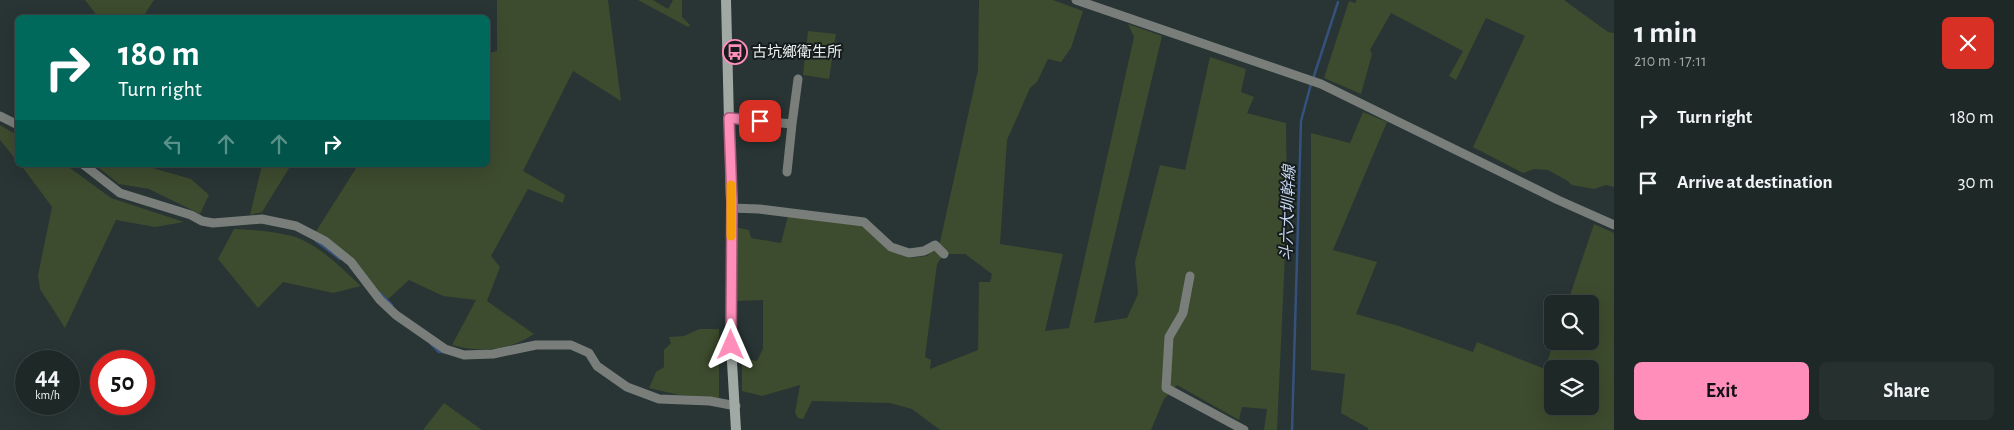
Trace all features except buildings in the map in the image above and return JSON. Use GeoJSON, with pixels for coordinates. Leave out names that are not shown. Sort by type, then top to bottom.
{"type":"FeatureCollection","features":[{"type":"Feature","properties":{"kind":"main road"},"geometry":{"type":"LineString","coordinates":[[726,0],[731,208],[731,345],[736,430]]}},
{"type":"Feature","properties":{"kind":"street"},"geometry":{"type":"LineString","coordinates":[[1076,0],[1321,84],[1558,200],[1614,225]]}},
{"type":"Feature","properties":{"kind":"street"},"geometry":{"type":"LineString","coordinates":[[787,172],[798,80]]}},
{"type":"Feature","properties":{"kind":"street"},"geometry":{"type":"LineString","coordinates":[[0,116],[15,124]]}},
{"type":"Feature","properties":{"kind":"street"},"geometry":{"type":"LineString","coordinates":[[729,118],[792,124]]}},
{"type":"Feature","properties":{"kind":"street"},"geometry":{"type":"LineString","coordinates":[[87,167],[120,193],[191,215],[202,221],[231,222],[262,219],[296,226],[325,241],[351,262],[380,300],[396,315],[445,349],[464,355],[492,354],[536,345],[571,345],[589,353],[597,366],[627,387],[660,399],[710,401],[736,406]]}},
{"type":"Feature","properties":{"kind":"street"},"geometry":{"type":"LineString","coordinates":[[731,208],[759,209],[864,222],[891,247],[909,253],[924,251],[935,245],[944,254]]}},
{"type":"Feature","properties":{"kind":"street"},"geometry":{"type":"LineString","coordinates":[[1190,276],[1183,313],[1169,337],[1166,388],[1244,430]]}},
{"type":"Feature","properties":{"kind":"green space"},"geometry":{"type":"Polygon","coordinates":[[[85,0],[154,0],[144,15],[97,15],[85,0]]]}},
{"type":"Feature","properties":{"kind":"green space"},"geometry":{"type":"Polygon","coordinates":[[[497,0],[608,0],[621,101],[573,71],[523,171],[565,195],[563,203],[528,189],[491,256],[500,267],[487,301],[534,334],[516,344],[505,347],[473,349],[452,345],[476,300],[443,296],[409,280],[386,301],[326,236],[315,233],[357,167],[490,167],[490,53],[497,51],[497,0]]]}},
{"type":"Feature","properties":{"kind":"green space"},"geometry":{"type":"Polygon","coordinates":[[[638,0],[653,0],[668,9],[673,0],[682,0],[682,17],[690,25],[688,27],[638,0]]]}},
{"type":"Feature","properties":{"kind":"green space"},"geometry":{"type":"Polygon","coordinates":[[[979,0],[1053,0],[1083,11],[1071,48],[1061,62],[1048,59],[1037,82],[1030,88],[1007,140],[1000,244],[1063,254],[1045,331],[1069,328],[1134,37],[1128,24],[1162,36],[1094,323],[1127,318],[1138,294],[1135,262],[1160,165],[1185,170],[1210,57],[1246,69],[1241,92],[1254,97],[1247,113],[1286,123],[1287,211],[1277,430],[1264,430],[1267,409],[1242,407],[1239,420],[1177,385],[1164,399],[1151,430],[940,430],[912,409],[890,403],[812,401],[803,419],[798,418],[795,413],[800,385],[762,396],[742,391],[742,351],[747,359],[757,361],[763,349],[763,300],[737,301],[735,227],[749,230],[751,238],[781,243],[788,216],[862,226],[890,250],[909,258],[927,256],[940,242],[978,70],[979,0]],[[944,254],[937,264],[925,357],[931,360],[930,369],[978,350],[979,282],[990,282],[992,274],[965,254],[944,254]]]}},
{"type":"Feature","properties":{"kind":"green space"},"geometry":{"type":"Polygon","coordinates":[[[1356,0],[1564,0],[1608,32],[1614,33],[1614,187],[1606,185],[1594,189],[1572,185],[1548,170],[1534,169],[1523,173],[1473,147],[1525,36],[1486,18],[1456,80],[1449,76],[1463,51],[1391,13],[1370,50],[1372,54],[1361,94],[1324,78],[1349,1],[1356,3],[1356,0]]]}},
{"type":"Feature","properties":{"kind":"green space"},"geometry":{"type":"Polygon","coordinates":[[[808,31],[836,34],[829,79],[803,75],[808,31]]]}},
{"type":"Feature","properties":{"kind":"green space"},"geometry":{"type":"Polygon","coordinates":[[[1363,112],[1387,122],[1333,250],[1377,262],[1356,314],[1399,326],[1473,352],[1477,342],[1544,369],[1544,415],[1599,415],[1599,360],[1548,360],[1551,350],[1599,350],[1599,295],[1570,295],[1594,224],[1614,233],[1614,430],[1368,430],[1368,428],[1341,413],[1345,374],[1311,370],[1311,133],[1350,143],[1363,112]]]}},
{"type":"Feature","properties":{"kind":"green space"},"geometry":{"type":"Polygon","coordinates":[[[0,125],[15,134],[15,159],[0,140],[0,125]]]}},
{"type":"Feature","properties":{"kind":"green space"},"geometry":{"type":"Polygon","coordinates":[[[22,167],[69,167],[111,198],[184,222],[155,227],[116,220],[65,328],[40,289],[38,275],[52,207],[22,167]]]}},
{"type":"Feature","properties":{"kind":"green space"},"geometry":{"type":"Polygon","coordinates":[[[98,167],[149,167],[191,179],[209,195],[200,214],[149,189],[119,184],[98,167]]]}},
{"type":"Feature","properties":{"kind":"green space"},"geometry":{"type":"Polygon","coordinates":[[[262,167],[290,167],[262,212],[250,215],[262,167]]]}},
{"type":"Feature","properties":{"kind":"green space"},"geometry":{"type":"Polygon","coordinates":[[[234,229],[278,233],[302,240],[329,257],[361,286],[333,293],[283,282],[258,308],[218,259],[234,229]]]}},
{"type":"Feature","properties":{"kind":"green space"},"geometry":{"type":"Polygon","coordinates":[[[699,329],[719,329],[719,398],[679,395],[649,388],[656,372],[664,367],[664,350],[671,343],[669,337],[684,336],[699,329]]]}},
{"type":"Feature","properties":{"kind":"green space"},"geometry":{"type":"Polygon","coordinates":[[[444,403],[482,430],[423,430],[444,403]]]}},
{"type":"Feature","properties":{"kind":"waterway","name":"斗六大圳幹線"},"geometry":{"type":"LineString","coordinates":[[1313,79],[1338,2]]}},
{"type":"Feature","properties":{"kind":"waterway","name":"斗六大圳幹線"},"geometry":{"type":"LineString","coordinates":[[1292,430],[1301,121],[1311,84]]}},
{"type":"Feature","properties":{"kind":"waterway"},"geometry":{"type":"LineString","coordinates":[[316,241],[340,259]]}},
{"type":"Feature","properties":{"kind":"waterway"},"geometry":{"type":"LineString","coordinates":[[380,293],[392,305]]}},
{"type":"Feature","properties":{"kind":"waterway"},"geometry":{"type":"LineString","coordinates":[[431,344],[439,352],[445,352]]}},
{"type":"Feature","properties":{"kind":"slow traffic"},"geometry":{"type":"LineString","coordinates":[[731,185],[731,236]]}},
{"type":"Feature","properties":{"kind":"place","name":"古坑鄉衛生所"},"geometry":{"type":"Point","coordinates":[735,52]}},
{"type":"Feature","properties":{"kind":"route"},"geometry":{"type":"LineString","coordinates":[[731,345],[732,201],[729,118],[760,121]]}}]}
